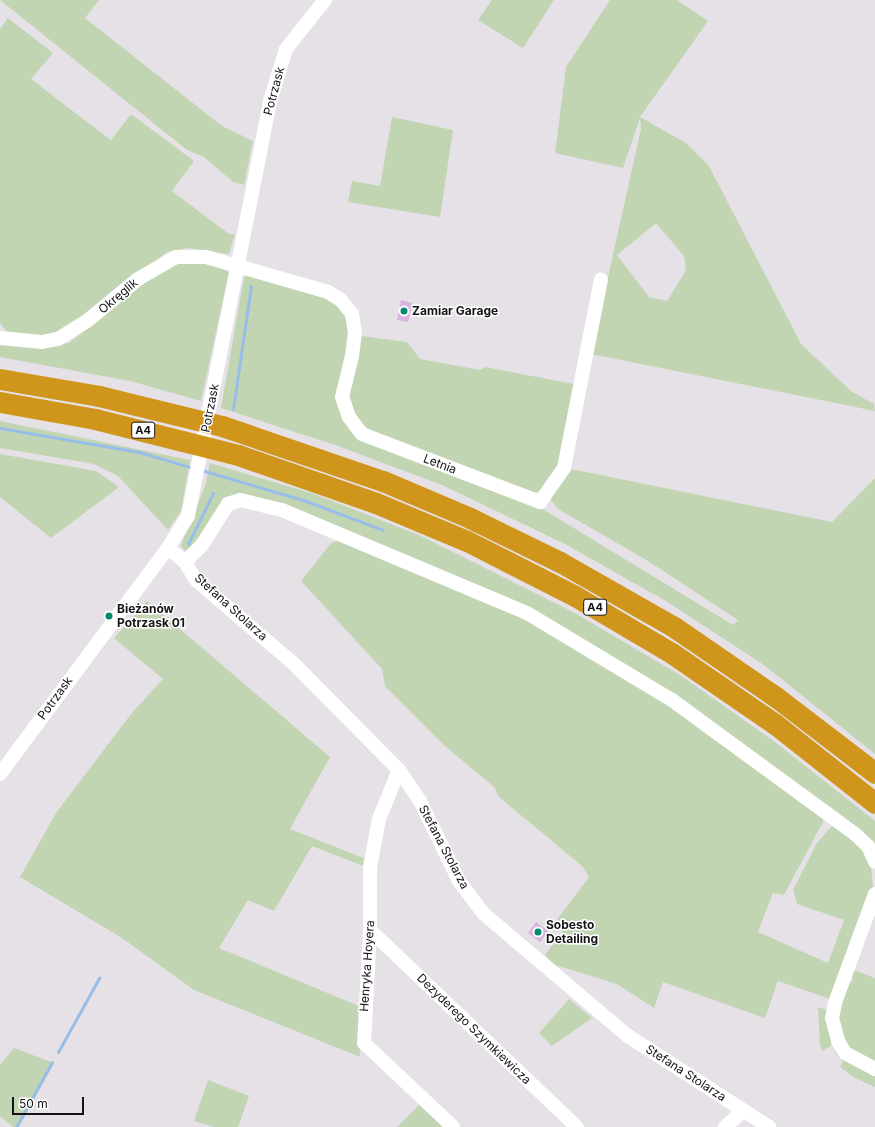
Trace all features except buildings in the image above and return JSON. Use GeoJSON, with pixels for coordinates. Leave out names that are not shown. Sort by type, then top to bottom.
{"type":"FeatureCollection","features":[{"type":"Feature","properties":{"kind":"highway","name":"A4"},"geometry":{"type":"LineString","coordinates":[[0,379],[100,396],[222,426],[340,465],[450,509],[560,562],[674,627],[776,697],[875,773]]}},
{"type":"Feature","properties":{"kind":"highway","name":"A4"},"geometry":{"type":"LineString","coordinates":[[0,402],[95,419],[238,455],[376,503],[467,542],[575,596],[673,654],[775,724],[875,803]]}},
{"type":"Feature","properties":{"kind":"street","name":"Potrzask"},"geometry":{"type":"LineString","coordinates":[[0,774],[168,548],[188,516],[215,386],[237,264],[270,101],[286,50],[325,0]]}},
{"type":"Feature","properties":{"kind":"street","name":"Okręglik"},"geometry":{"type":"LineString","coordinates":[[0,336],[42,342],[58,339],[87,321],[138,279],[176,257],[206,257],[237,264]]}},
{"type":"Feature","properties":{"kind":"street","name":"Letnia"},"geometry":{"type":"LineString","coordinates":[[237,264],[328,292],[341,300],[352,314],[353,344],[342,397],[349,417],[362,434],[540,502],[564,468],[601,280]]}},
{"type":"Feature","properties":{"kind":"street"},"geometry":{"type":"LineString","coordinates":[[185,562],[202,545],[228,504],[240,500],[282,510],[527,614],[672,700],[854,834],[868,846],[875,862]]}},
{"type":"Feature","properties":{"kind":"street","name":"Stefana Stolarza"},"geometry":{"type":"LineString","coordinates":[[168,548],[185,562],[196,580],[293,663],[399,770],[420,801],[459,881],[484,914],[628,1036],[769,1127]]}},
{"type":"Feature","properties":{"kind":"street","name":"Henryka Hoyera"},"geometry":{"type":"LineString","coordinates":[[399,770],[379,819],[370,867],[370,930],[364,1043],[453,1127]]}},
{"type":"Feature","properties":{"kind":"street"},"geometry":{"type":"LineString","coordinates":[[875,894],[835,1003],[832,1018],[838,1041],[845,1053],[854,1061],[875,1069]]}},
{"type":"Feature","properties":{"kind":"street","name":"Dezyderego Szymkiewicza"},"geometry":{"type":"LineString","coordinates":[[370,930],[577,1127]]}},
{"type":"Feature","properties":{"kind":"street"},"geometry":{"type":"LineString","coordinates":[[725,1127],[743,1111]]}},
{"type":"Feature","properties":{"kind":"green space"},"geometry":{"type":"Polygon","coordinates":[[[0,0],[99,0],[85,18],[222,126],[253,141],[244,185],[233,182],[204,157],[187,150],[0,0]]]}},
{"type":"Feature","properties":{"kind":"green space"},"geometry":{"type":"Polygon","coordinates":[[[492,0],[554,0],[523,48],[478,20],[492,0]]]}},
{"type":"Feature","properties":{"kind":"green space"},"geometry":{"type":"Polygon","coordinates":[[[610,0],[677,0],[708,21],[640,117],[686,143],[709,166],[801,344],[852,392],[874,404],[875,411],[591,354],[641,129],[640,118],[623,168],[555,153],[566,67],[610,0]],[[656,223],[617,255],[649,297],[667,301],[686,270],[684,256],[656,223]]]}},
{"type":"Feature","properties":{"kind":"green space"},"geometry":{"type":"Polygon","coordinates":[[[8,18],[53,53],[31,79],[111,140],[131,114],[194,161],[172,191],[229,234],[235,234],[229,254],[188,248],[167,252],[59,337],[11,337],[0,323],[0,29],[8,18]]]}},
{"type":"Feature","properties":{"kind":"green space"},"geometry":{"type":"Polygon","coordinates":[[[392,117],[453,130],[440,217],[348,202],[352,181],[380,186],[392,117]]]}},
{"type":"Feature","properties":{"kind":"green space"},"geometry":{"type":"Polygon","coordinates":[[[168,264],[213,264],[229,272],[201,401],[130,381],[0,357],[0,342],[43,346],[69,343],[168,264]]]}},
{"type":"Feature","properties":{"kind":"green space"},"geometry":{"type":"Polygon","coordinates":[[[253,273],[328,295],[344,309],[351,329],[338,400],[341,416],[347,425],[541,508],[733,625],[738,621],[735,618],[648,561],[558,509],[551,500],[551,494],[566,468],[832,522],[875,478],[875,754],[764,665],[666,601],[563,543],[442,485],[338,446],[221,408],[244,277],[253,273]]]}},
{"type":"Feature","properties":{"kind":"green space"},"geometry":{"type":"Polygon","coordinates":[[[361,336],[407,342],[420,359],[480,370],[485,367],[574,384],[558,472],[543,490],[531,494],[370,431],[357,419],[348,390],[361,336]]]}},
{"type":"Feature","properties":{"kind":"green space"},"geometry":{"type":"Polygon","coordinates":[[[0,421],[190,460],[181,511],[168,530],[118,476],[94,464],[0,448],[0,421]]]}},
{"type":"Feature","properties":{"kind":"green space"},"geometry":{"type":"Polygon","coordinates":[[[0,454],[96,471],[119,487],[51,538],[0,497],[0,454]]]}},
{"type":"Feature","properties":{"kind":"green space"},"geometry":{"type":"Polygon","coordinates":[[[210,463],[314,494],[419,535],[573,612],[680,675],[775,742],[875,821],[875,849],[871,843],[527,610],[242,498],[193,546],[185,551],[181,546],[205,486],[210,463]]]}},
{"type":"Feature","properties":{"kind":"green space"},"geometry":{"type":"Polygon","coordinates":[[[340,540],[532,619],[670,702],[825,818],[784,895],[773,893],[758,932],[828,963],[844,920],[797,904],[793,890],[817,843],[831,827],[835,825],[862,846],[871,865],[873,887],[833,1000],[778,981],[765,1018],[663,982],[654,1008],[617,984],[555,965],[545,955],[562,932],[553,925],[589,877],[582,866],[499,797],[494,787],[445,746],[385,686],[382,669],[301,581],[331,543],[340,540]]]}},
{"type":"Feature","properties":{"kind":"green space"},"geometry":{"type":"Polygon","coordinates":[[[147,601],[330,757],[290,829],[366,859],[366,867],[312,846],[274,911],[248,900],[219,948],[361,1007],[360,1057],[194,990],[122,938],[20,877],[56,813],[131,714],[163,679],[114,638],[147,601]]]}},
{"type":"Feature","properties":{"kind":"green space"},"geometry":{"type":"Polygon","coordinates":[[[851,969],[875,978],[875,1065],[851,1052],[837,1026],[847,980],[852,982],[853,978],[848,976],[851,969]]]}},
{"type":"Feature","properties":{"kind":"green space"},"geometry":{"type":"Polygon","coordinates":[[[569,999],[592,1018],[552,1046],[539,1033],[569,999]]]}},
{"type":"Feature","properties":{"kind":"green space"},"geometry":{"type":"Polygon","coordinates":[[[818,1007],[829,1011],[834,1043],[823,1051],[820,1046],[818,1007]]]}},
{"type":"Feature","properties":{"kind":"green space"},"geometry":{"type":"Polygon","coordinates":[[[14,1048],[54,1063],[19,1127],[13,1127],[0,1116],[0,1065],[14,1048]]]}},
{"type":"Feature","properties":{"kind":"green space"},"geometry":{"type":"Polygon","coordinates":[[[838,1050],[875,1075],[875,1087],[855,1078],[840,1067],[843,1062],[835,1052],[838,1050]]]}},
{"type":"Feature","properties":{"kind":"green space"},"geometry":{"type":"Polygon","coordinates":[[[208,1080],[249,1096],[238,1127],[213,1127],[194,1121],[208,1080]]]}},
{"type":"Feature","properties":{"kind":"green space"},"geometry":{"type":"Polygon","coordinates":[[[419,1105],[444,1127],[397,1127],[419,1105]]]}},
{"type":"Feature","properties":{"kind":"waterway"},"geometry":{"type":"LineString","coordinates":[[233,409],[251,286]]}},
{"type":"Feature","properties":{"kind":"waterway"},"geometry":{"type":"LineString","coordinates":[[0,428],[139,452],[193,468]]}},
{"type":"Feature","properties":{"kind":"waterway"},"geometry":{"type":"LineString","coordinates":[[201,470],[306,501],[383,530]]}},
{"type":"Feature","properties":{"kind":"waterway"},"geometry":{"type":"LineString","coordinates":[[188,544],[213,493]]}},
{"type":"Feature","properties":{"kind":"waterway"},"geometry":{"type":"LineString","coordinates":[[58,1052],[99,978]]}},
{"type":"Feature","properties":{"kind":"waterway"},"geometry":{"type":"LineString","coordinates":[[16,1127],[52,1062]]}},
{"type":"Feature","properties":{"kind":"place","name":"Zamiar Garage"},"geometry":{"type":"Point","coordinates":[404,311]}},
{"type":"Feature","properties":{"kind":"place","name":"Bieżanów Potrzask 01"},"geometry":{"type":"Point","coordinates":[109,616]}},
{"type":"Feature","properties":{"kind":"place","name":"Sobesto Detailing"},"geometry":{"type":"Point","coordinates":[538,932]}}]}
